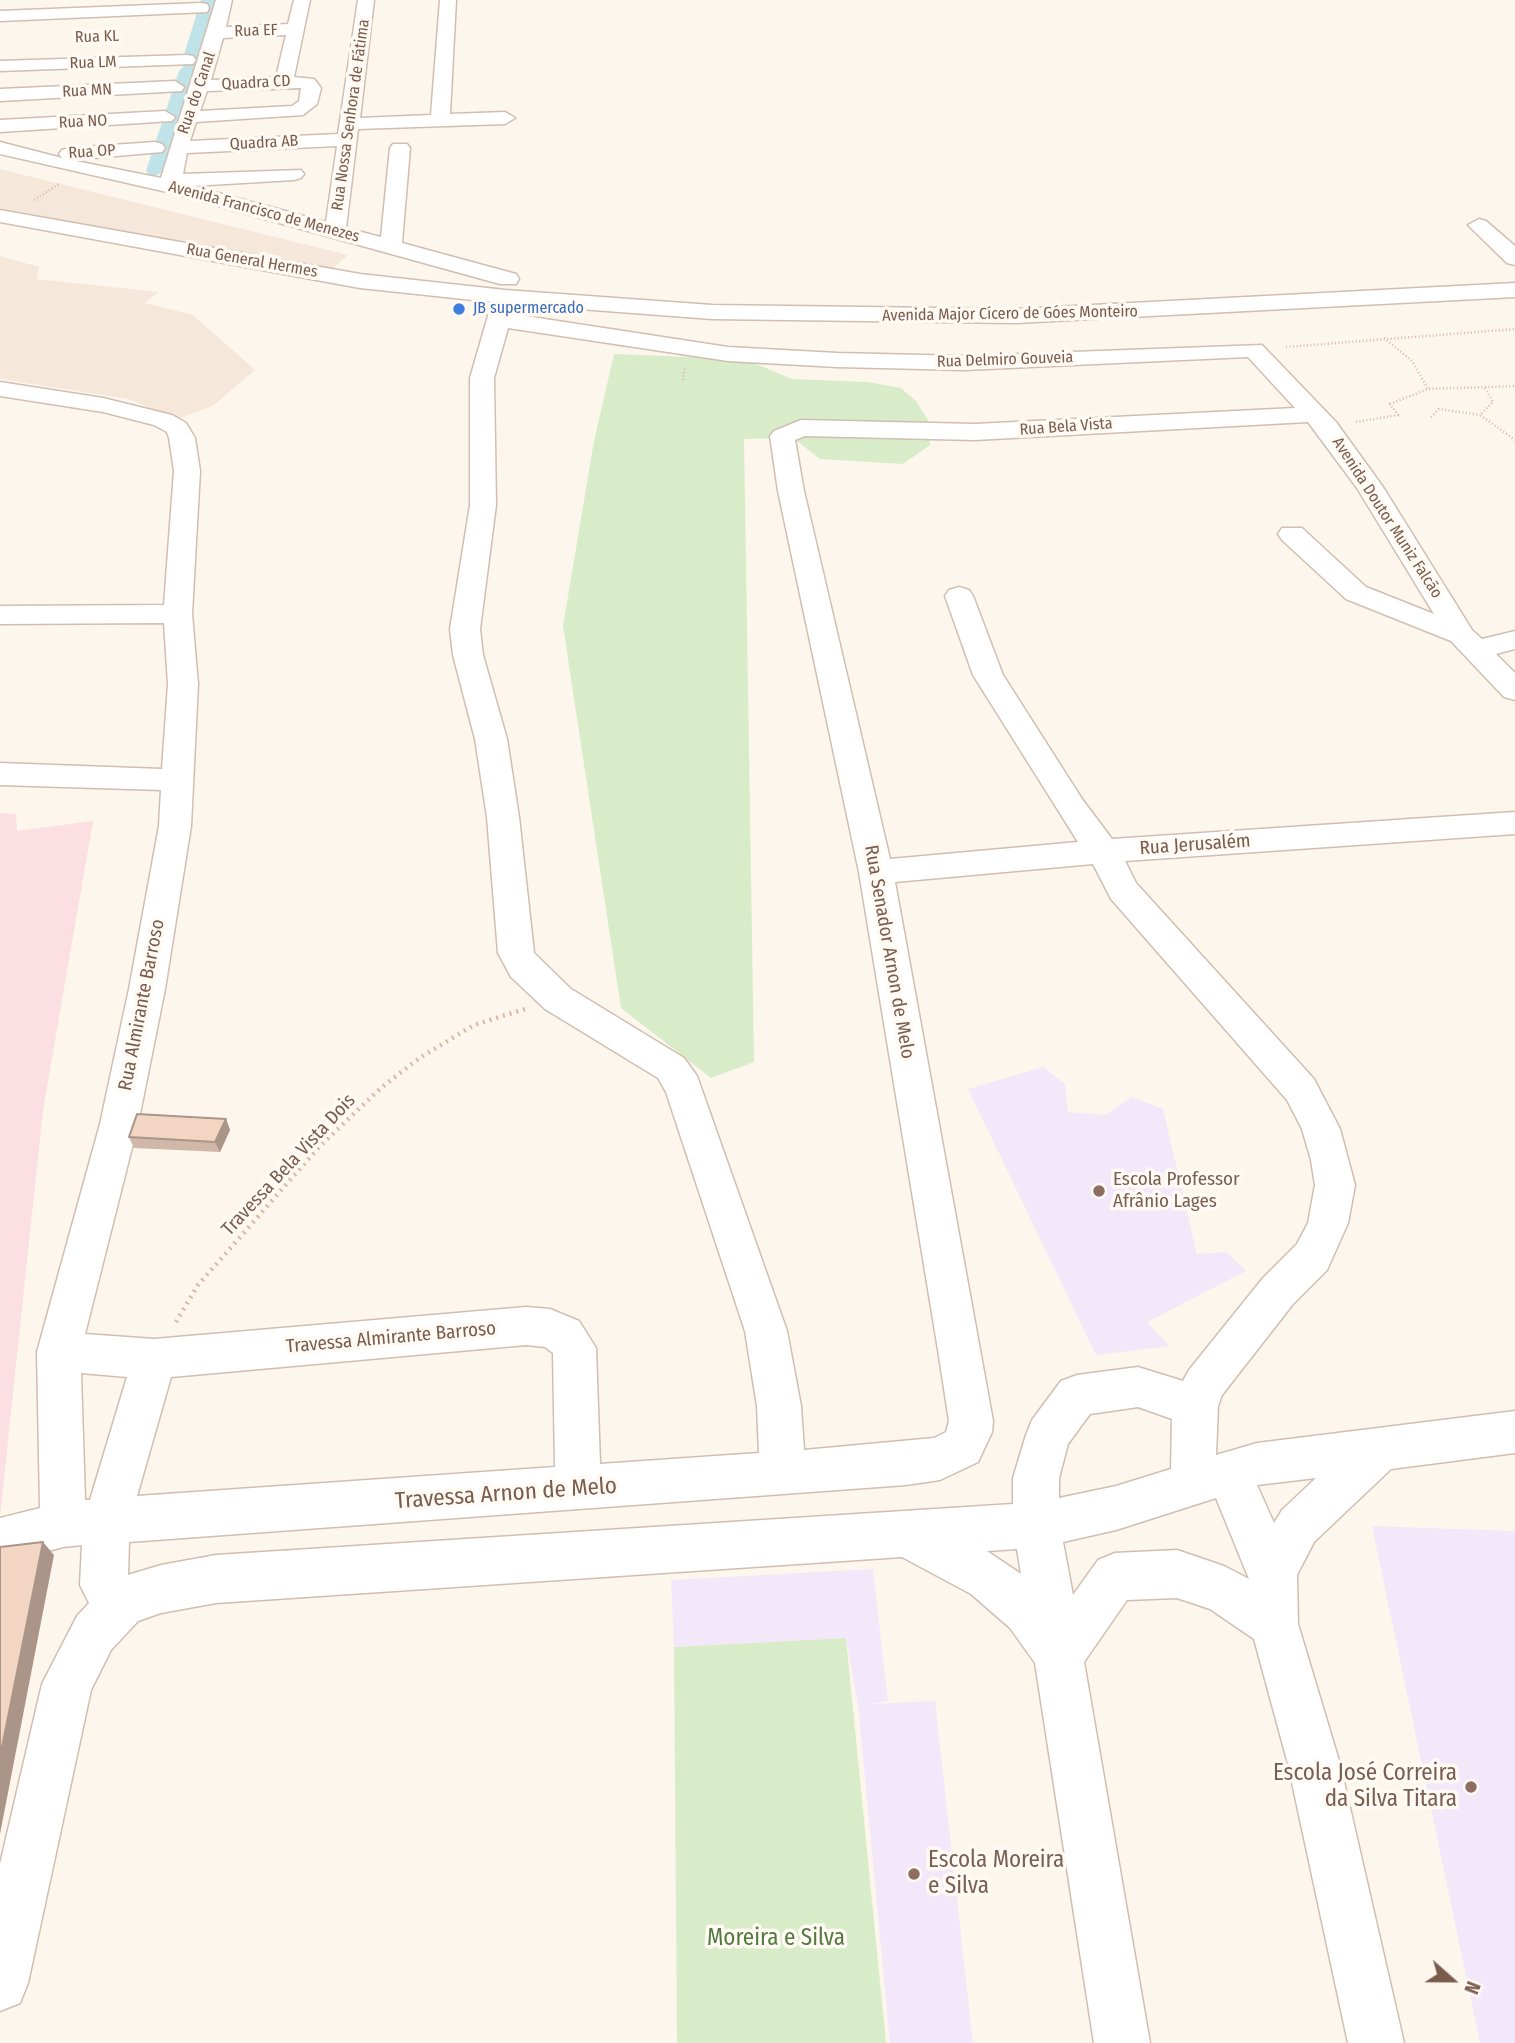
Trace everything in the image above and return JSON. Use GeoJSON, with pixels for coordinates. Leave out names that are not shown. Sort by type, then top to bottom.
{"type":"FeatureCollection","features":[{"type":"Feature","properties":{"kind":"street","name":"Rua Nossa Senhora de Fátima"},"geometry":{"type":"LineString","coordinates":[[335,231],[366,0]]}},
{"type":"Feature","properties":{"kind":"street"},"geometry":{"type":"LineString","coordinates":[[440,120],[449,0]]}},
{"type":"Feature","properties":{"kind":"street"},"geometry":{"type":"LineString","coordinates":[[284,82],[284,55],[297,29],[297,4]]}},
{"type":"Feature","properties":{"kind":"street"},"geometry":{"type":"LineString","coordinates":[[0,16],[214,7]]}},
{"type":"Feature","properties":{"kind":"street","name":"Rua do Canal"},"geometry":{"type":"LineString","coordinates":[[171,183],[178,148],[198,86],[216,58],[214,7]]}},
{"type":"Feature","properties":{"kind":"street","name":"Rua EF"},"geometry":{"type":"LineString","coordinates":[[216,33],[297,29]]}},
{"type":"Feature","properties":{"kind":"street","name":"Rua do Canal"},"geometry":{"type":"LineString","coordinates":[[148,180],[165,117],[189,53]]}},
{"type":"Feature","properties":{"kind":"street","name":"Rua LM"},"geometry":{"type":"LineString","coordinates":[[6,66],[189,53]]}},
{"type":"Feature","properties":{"kind":"street"},"geometry":{"type":"LineString","coordinates":[[0,94],[6,66]]}},
{"type":"Feature","properties":{"kind":"street","name":"Quadra CD"},"geometry":{"type":"LineString","coordinates":[[189,117],[302,109],[308,104],[312,88],[303,82],[198,86]]}},
{"type":"Feature","properties":{"kind":"street","name":"Rua MN"},"geometry":{"type":"LineString","coordinates":[[0,94],[175,87]]}},
{"type":"Feature","properties":{"kind":"street","name":"Rua NO"},"geometry":{"type":"LineString","coordinates":[[0,126],[165,117]]}},
{"type":"Feature","properties":{"kind":"street","name":"Quadra AB"},"geometry":{"type":"LineString","coordinates":[[178,148],[350,132],[440,120],[505,118]]}},
{"type":"Feature","properties":{"kind":"street","name":"Avenida Francisco de Menezes"},"geometry":{"type":"LineString","coordinates":[[0,148],[106,174],[171,183],[391,247],[511,299]]}},
{"type":"Feature","properties":{"kind":"street","name":"Rua OP"},"geometry":{"type":"LineString","coordinates":[[29,156],[155,148]]}},
{"type":"Feature","properties":{"kind":"street"},"geometry":{"type":"LineString","coordinates":[[391,247],[400,148]]}},
{"type":"Feature","properties":{"kind":"street"},"geometry":{"type":"LineString","coordinates":[[0,167],[68,183]]}},
{"type":"Feature","properties":{"kind":"street"},"geometry":{"type":"LineString","coordinates":[[171,183],[294,174]]}},
{"type":"Feature","properties":{"kind":"street","name":"Rua General Hermes"},"geometry":{"type":"LineString","coordinates":[[4,216],[360,281],[511,299]]}},
{"type":"Feature","properties":{"kind":"street"},"geometry":{"type":"LineString","coordinates":[[1479,225],[1515,258]]}},
{"type":"Feature","properties":{"kind":"street","name":"Avenida Major Cícero de Góes Monteiro"},"geometry":{"type":"LineString","coordinates":[[511,299],[712,312],[908,317],[1146,311],[1515,290]]}},
{"type":"Feature","properties":{"kind":"street"},"geometry":{"type":"LineString","coordinates":[[511,299],[481,389],[483,505],[465,629],[468,655],[491,739],[503,817],[511,925],[516,953],[524,968],[558,999],[671,1068],[684,1087],[766,1331],[779,1406],[782,1472]]}},
{"type":"Feature","properties":{"kind":"street","name":"Rua Delmiro Gouveia"},"geometry":{"type":"LineString","coordinates":[[511,299],[728,354],[965,363],[1254,350]]}},
{"type":"Feature","properties":{"kind":"street","name":"Avenida Doutor Muniz Falcão"},"geometry":{"type":"LineString","coordinates":[[1254,350],[1322,420],[1370,487],[1469,642],[1515,691]]}},
{"type":"Feature","properties":{"kind":"street","name":"Rua Almirante Barroso"},"geometry":{"type":"LineString","coordinates":[[0,389],[142,414],[177,428],[182,438],[187,471],[178,614],[183,684],[175,826],[139,1030],[119,1124],[59,1352],[84,1523]]}},
{"type":"Feature","properties":{"kind":"street","name":"Rua Bela Vista"},"geometry":{"type":"LineString","coordinates":[[816,428],[975,432],[1322,420]]}},
{"type":"Feature","properties":{"kind":"street","name":"Rua Senador Arnon de Melo"},"geometry":{"type":"LineString","coordinates":[[816,428],[793,429],[783,436],[782,444],[876,872],[971,1421],[970,1432],[962,1447],[940,1458],[906,1464]]}},
{"type":"Feature","properties":{"kind":"street"},"geometry":{"type":"LineString","coordinates":[[1292,534],[1343,584],[1356,593],[1469,642],[1515,640]]}},
{"type":"Feature","properties":{"kind":"street"},"geometry":{"type":"LineString","coordinates":[[959,596],[988,675],[1070,807],[1103,851],[1129,899],[1194,974],[1261,1042],[1301,1090],[1321,1129],[1331,1160],[1335,1185],[1328,1223],[1312,1257],[1279,1291],[1217,1367],[1204,1384],[1196,1406],[1192,1441],[1212,1478],[1273,1573]]}},
{"type":"Feature","properties":{"kind":"street"},"geometry":{"type":"LineString","coordinates":[[0,615],[178,614]]}},
{"type":"Feature","properties":{"kind":"street"},"geometry":{"type":"LineString","coordinates":[[0,774],[176,780]]}},
{"type":"Feature","properties":{"kind":"street","name":"Rua Jerusalém"},"geometry":{"type":"LineString","coordinates":[[876,872],[1103,851],[1515,823]]}},
{"type":"Feature","properties":{"kind":"street","name":"Travessa Almirante Barroso"},"geometry":{"type":"LineString","coordinates":[[59,1352],[154,1359],[526,1326],[550,1328],[564,1335],[574,1348],[578,1489]]}},
{"type":"Feature","properties":{"kind":"street"},"geometry":{"type":"LineString","coordinates":[[122,1603],[104,1585],[84,1523],[154,1359]]}},
{"type":"Feature","properties":{"kind":"street"},"geometry":{"type":"LineString","coordinates":[[1122,2043],[1037,1525],[1036,1478],[1048,1435],[1077,1395],[1138,1387],[1196,1406]]}},
{"type":"Feature","properties":{"kind":"street"},"geometry":{"type":"LineString","coordinates":[[0,1983],[67,1684],[94,1633],[122,1603],[161,1589],[216,1579],[1037,1525],[1066,1521],[1257,1464],[1515,1432]]}},
{"type":"Feature","properties":{"kind":"street"},"geometry":{"type":"LineString","coordinates":[[1376,2043],[1314,1764],[1274,1624],[1273,1573],[1298,1526],[1380,1449]]}},
{"type":"Feature","properties":{"kind":"street","name":"Travessa Arnon de Melo"},"geometry":{"type":"LineString","coordinates":[[0,1541],[84,1523],[906,1464]]}},
{"type":"Feature","properties":{"kind":"street"},"geometry":{"type":"LineString","coordinates":[[905,1533],[988,1577],[1027,1611],[1059,1655]]}},
{"type":"Feature","properties":{"kind":"street"},"geometry":{"type":"LineString","coordinates":[[1059,1655],[1115,1577],[1177,1574],[1224,1590],[1274,1624]]}},
{"type":"Feature","properties":{"kind":"path"},"geometry":{"type":"LineString","coordinates":[[4,216],[68,183]]}},
{"type":"Feature","properties":{"kind":"path"},"geometry":{"type":"LineString","coordinates":[[1254,350],[1515,328]]}},
{"type":"Feature","properties":{"kind":"path"},"geometry":{"type":"LineString","coordinates":[[1384,338],[1412,361],[1428,389]]}},
{"type":"Feature","properties":{"kind":"path"},"geometry":{"type":"LineString","coordinates":[[1322,420],[1398,415],[1390,404],[1428,389],[1515,386]]}},
{"type":"Feature","properties":{"kind":"path"},"geometry":{"type":"LineString","coordinates":[[1480,415],[1493,402],[1485,388]]}},
{"type":"Feature","properties":{"kind":"path"},"geometry":{"type":"LineString","coordinates":[[1432,417],[1439,409],[1480,415],[1515,440]]}},
{"type":"Feature","properties":{"kind":"path","name":"Travessa Bela Vista Dois"},"geometry":{"type":"LineString","coordinates":[[154,1359],[198,1285],[320,1146],[382,1087],[421,1057],[474,1025],[558,999]]}},
{"type":"Feature","properties":{"kind":"shaded area"},"geometry":{"type":"Polygon","coordinates":[[[0,169],[348,255],[331,270],[0,208],[0,169]]]}},
{"type":"Feature","properties":{"kind":"shaded area"},"geometry":{"type":"Polygon","coordinates":[[[0,256],[39,267],[37,279],[159,292],[145,303],[193,315],[255,370],[213,406],[177,419],[128,399],[0,379],[0,256]]]}},
{"type":"Feature","properties":{"kind":"shaded area"},"geometry":{"type":"Polygon","coordinates":[[[0,813],[16,814],[17,831],[93,821],[43,1110],[0,1516],[0,813]]]}},
{"type":"Feature","properties":{"kind":"shaded area","name":"Escola Professor Afrânio Lages"},"geometry":{"type":"Polygon","coordinates":[[[1043,1067],[1065,1084],[1068,1112],[1105,1115],[1132,1097],[1163,1109],[1197,1254],[1227,1252],[1246,1271],[1147,1322],[1170,1346],[1096,1355],[968,1089],[1043,1067]]]}},
{"type":"Feature","properties":{"kind":"shaded area","name":"Escola José Correira da Silva Titara"},"geometry":{"type":"Polygon","coordinates":[[[1372,1526],[1515,1531],[1515,2043],[1480,2043],[1372,1526]]]}},
{"type":"Feature","properties":{"kind":"shaded area","name":"Escola Moreira e Silva"},"geometry":{"type":"Polygon","coordinates":[[[873,1569],[888,1701],[871,1704],[935,1701],[973,2043],[890,2043],[858,1705],[846,1638],[674,1647],[671,1580],[873,1569]]]}},
{"type":"Feature","properties":{"kind":"green space"},"geometry":{"type":"Polygon","coordinates":[[[614,354],[744,359],[792,379],[868,382],[901,388],[916,401],[928,420],[930,445],[903,464],[820,459],[793,438],[744,439],[754,1062],[711,1078],[621,1008],[563,626],[594,441],[614,354]]]}},
{"type":"Feature","properties":{"kind":"green space","name":"Moreira e Silva"},"geometry":{"type":"Polygon","coordinates":[[[846,1638],[886,2043],[677,2043],[674,1647],[846,1638]]]}},
{"type":"Feature","properties":{"kind":"building"},"geometry":{"type":"Polygon","coordinates":[[[137,1114],[226,1119],[215,1142],[129,1137],[137,1114]]]}},
{"type":"Feature","properties":{"kind":"building"},"geometry":{"type":"Polygon","coordinates":[[[43,1542],[0,1757],[0,1547],[43,1542]]]}},
{"type":"Feature","properties":{"kind":"waterway"},"geometry":{"type":"LineString","coordinates":[[189,64],[209,0]]}},
{"type":"Feature","properties":{"kind":"waterway"},"geometry":{"type":"LineString","coordinates":[[155,171],[187,71]]}},
{"type":"Feature","properties":{"kind":"place","name":"JB supermercado"},"geometry":{"type":"Point","coordinates":[459,309]}},
{"type":"Feature","properties":{"kind":"place","name":"Escola Professor Afrânio Lages"},"geometry":{"type":"Point","coordinates":[1099,1191]}},
{"type":"Feature","properties":{"kind":"place","name":"Escola José Correira da Silva Titara"},"geometry":{"type":"Point","coordinates":[1471,1787]}},
{"type":"Feature","properties":{"kind":"place","name":"Escola Moreira e Silva"},"geometry":{"type":"Point","coordinates":[914,1874]}}]}
